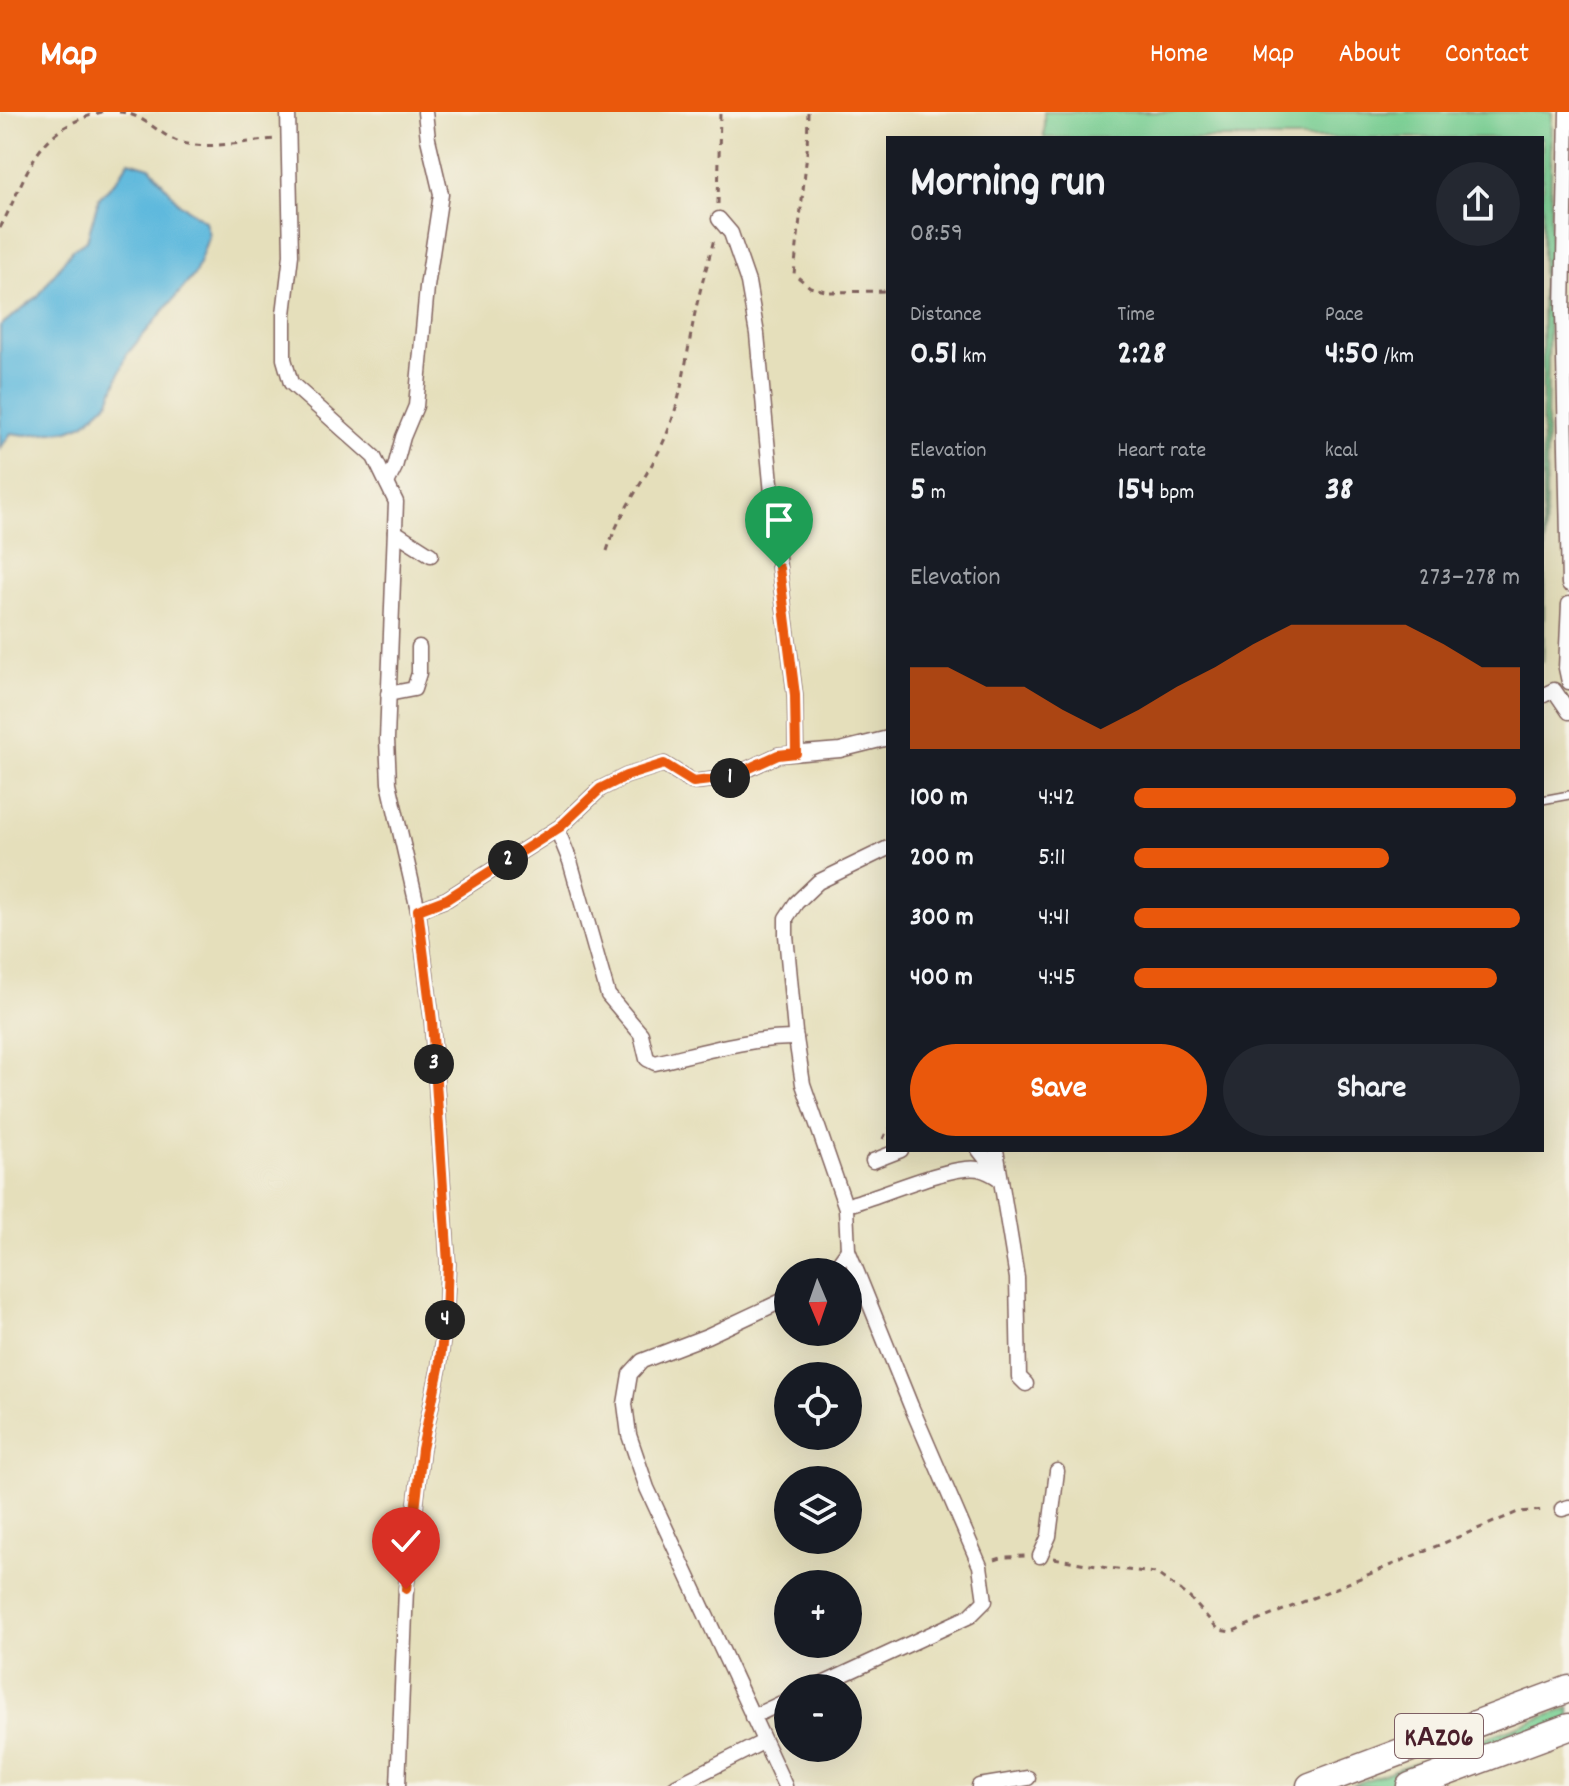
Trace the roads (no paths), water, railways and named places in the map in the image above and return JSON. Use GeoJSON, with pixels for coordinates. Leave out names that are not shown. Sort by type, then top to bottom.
{"type":"FeatureCollection","features":[{"type":"Feature","properties":{"kind":"highway","name":"KАZ06"},"geometry":{"type":"LineString","coordinates":[[1310,1786],[1569,1689]]}},
{"type":"Feature","properties":{"kind":"highway","name":"KАZ06"},"geometry":{"type":"LineString","coordinates":[[1410,1786],[1569,1727]]}},
{"type":"Feature","properties":{"kind":"street"},"geometry":{"type":"LineString","coordinates":[[288,112],[291,255],[284,314],[284,359],[291,383],[374,457],[396,502],[388,694],[389,783],[418,910],[432,1021],[448,1264],[439,1368],[422,1449],[406,1589],[398,1786]]}},
{"type":"Feature","properties":{"kind":"street"},"geometry":{"type":"LineString","coordinates":[[387,483],[416,406],[427,287],[441,194],[425,112]]}},
{"type":"Feature","properties":{"kind":"street"},"geometry":{"type":"LineString","coordinates":[[1567,112],[1563,311],[1569,584]]}},
{"type":"Feature","properties":{"kind":"street"},"geometry":{"type":"LineString","coordinates":[[719,219],[731,233],[748,282],[757,334],[779,568],[795,695],[796,753]]}},
{"type":"Feature","properties":{"kind":"street"},"geometry":{"type":"LineString","coordinates":[[395,532],[431,555]]}},
{"type":"Feature","properties":{"kind":"street"},"geometry":{"type":"LineString","coordinates":[[1569,604],[1566,668],[1569,682]]}},
{"type":"Feature","properties":{"kind":"street"},"geometry":{"type":"LineString","coordinates":[[388,694],[414,689],[419,673],[419,647]]}},
{"type":"Feature","properties":{"kind":"street"},"geometry":{"type":"LineString","coordinates":[[1544,695],[1554,690],[1569,712]]}},
{"type":"Feature","properties":{"kind":"street"},"geometry":{"type":"LineString","coordinates":[[418,910],[447,899],[557,829],[600,789],[626,776],[664,764],[693,782],[728,778],[778,755],[840,750],[886,738]]}},
{"type":"Feature","properties":{"kind":"street"},"geometry":{"type":"LineString","coordinates":[[557,829],[570,861],[608,995],[641,1034],[647,1059],[655,1063],[735,1043],[764,1038],[796,1038]]}},
{"type":"Feature","properties":{"kind":"street"},"geometry":{"type":"LineString","coordinates":[[844,1674],[970,1616],[985,1601],[980,1566],[848,1250],[846,1208],[803,1084],[796,1038],[786,918],[796,903],[818,882],[886,849]]}},
{"type":"Feature","properties":{"kind":"street"},"geometry":{"type":"LineString","coordinates":[[873,1161],[896,1152]]}},
{"type":"Feature","properties":{"kind":"street"},"geometry":{"type":"LineString","coordinates":[[981,1152],[1001,1180]]}},
{"type":"Feature","properties":{"kind":"street"},"geometry":{"type":"LineString","coordinates":[[996,1152],[1017,1278],[1019,1377],[1026,1384]]}},
{"type":"Feature","properties":{"kind":"street"},"geometry":{"type":"LineString","coordinates":[[854,1203],[953,1171],[976,1168],[1001,1180]]}},
{"type":"Feature","properties":{"kind":"street"},"geometry":{"type":"LineString","coordinates":[[842,1258],[848,1250]]}},
{"type":"Feature","properties":{"kind":"street"},"geometry":{"type":"LineString","coordinates":[[774,1305],[707,1336],[642,1361],[630,1374],[625,1404],[629,1435],[647,1488],[785,1786]]}},
{"type":"Feature","properties":{"kind":"street"},"geometry":{"type":"LineString","coordinates":[[1040,1556],[1049,1536],[1057,1471]]}},
{"type":"Feature","properties":{"kind":"street"},"geometry":{"type":"LineString","coordinates":[[752,1717],[774,1707]]}},
{"type":"Feature","properties":{"kind":"street"},"geometry":{"type":"LineString","coordinates":[[676,1786],[763,1742]]}},
{"type":"Feature","properties":{"kind":"street"},"geometry":{"type":"LineString","coordinates":[[979,1786],[1028,1778]]}},
{"type":"Feature","properties":{"kind":"lane"},"geometry":{"type":"LineString","coordinates":[[1544,800],[1569,795]]}},
{"type":"Feature","properties":{"kind":"water"},"geometry":{"type":"Polygon","coordinates":[[[129,161],[150,167],[179,203],[205,221],[209,235],[195,274],[127,354],[109,401],[84,424],[68,430],[26,435],[11,433],[0,449],[0,326],[38,296],[72,250],[87,240],[99,198],[129,161]]]}}]}
